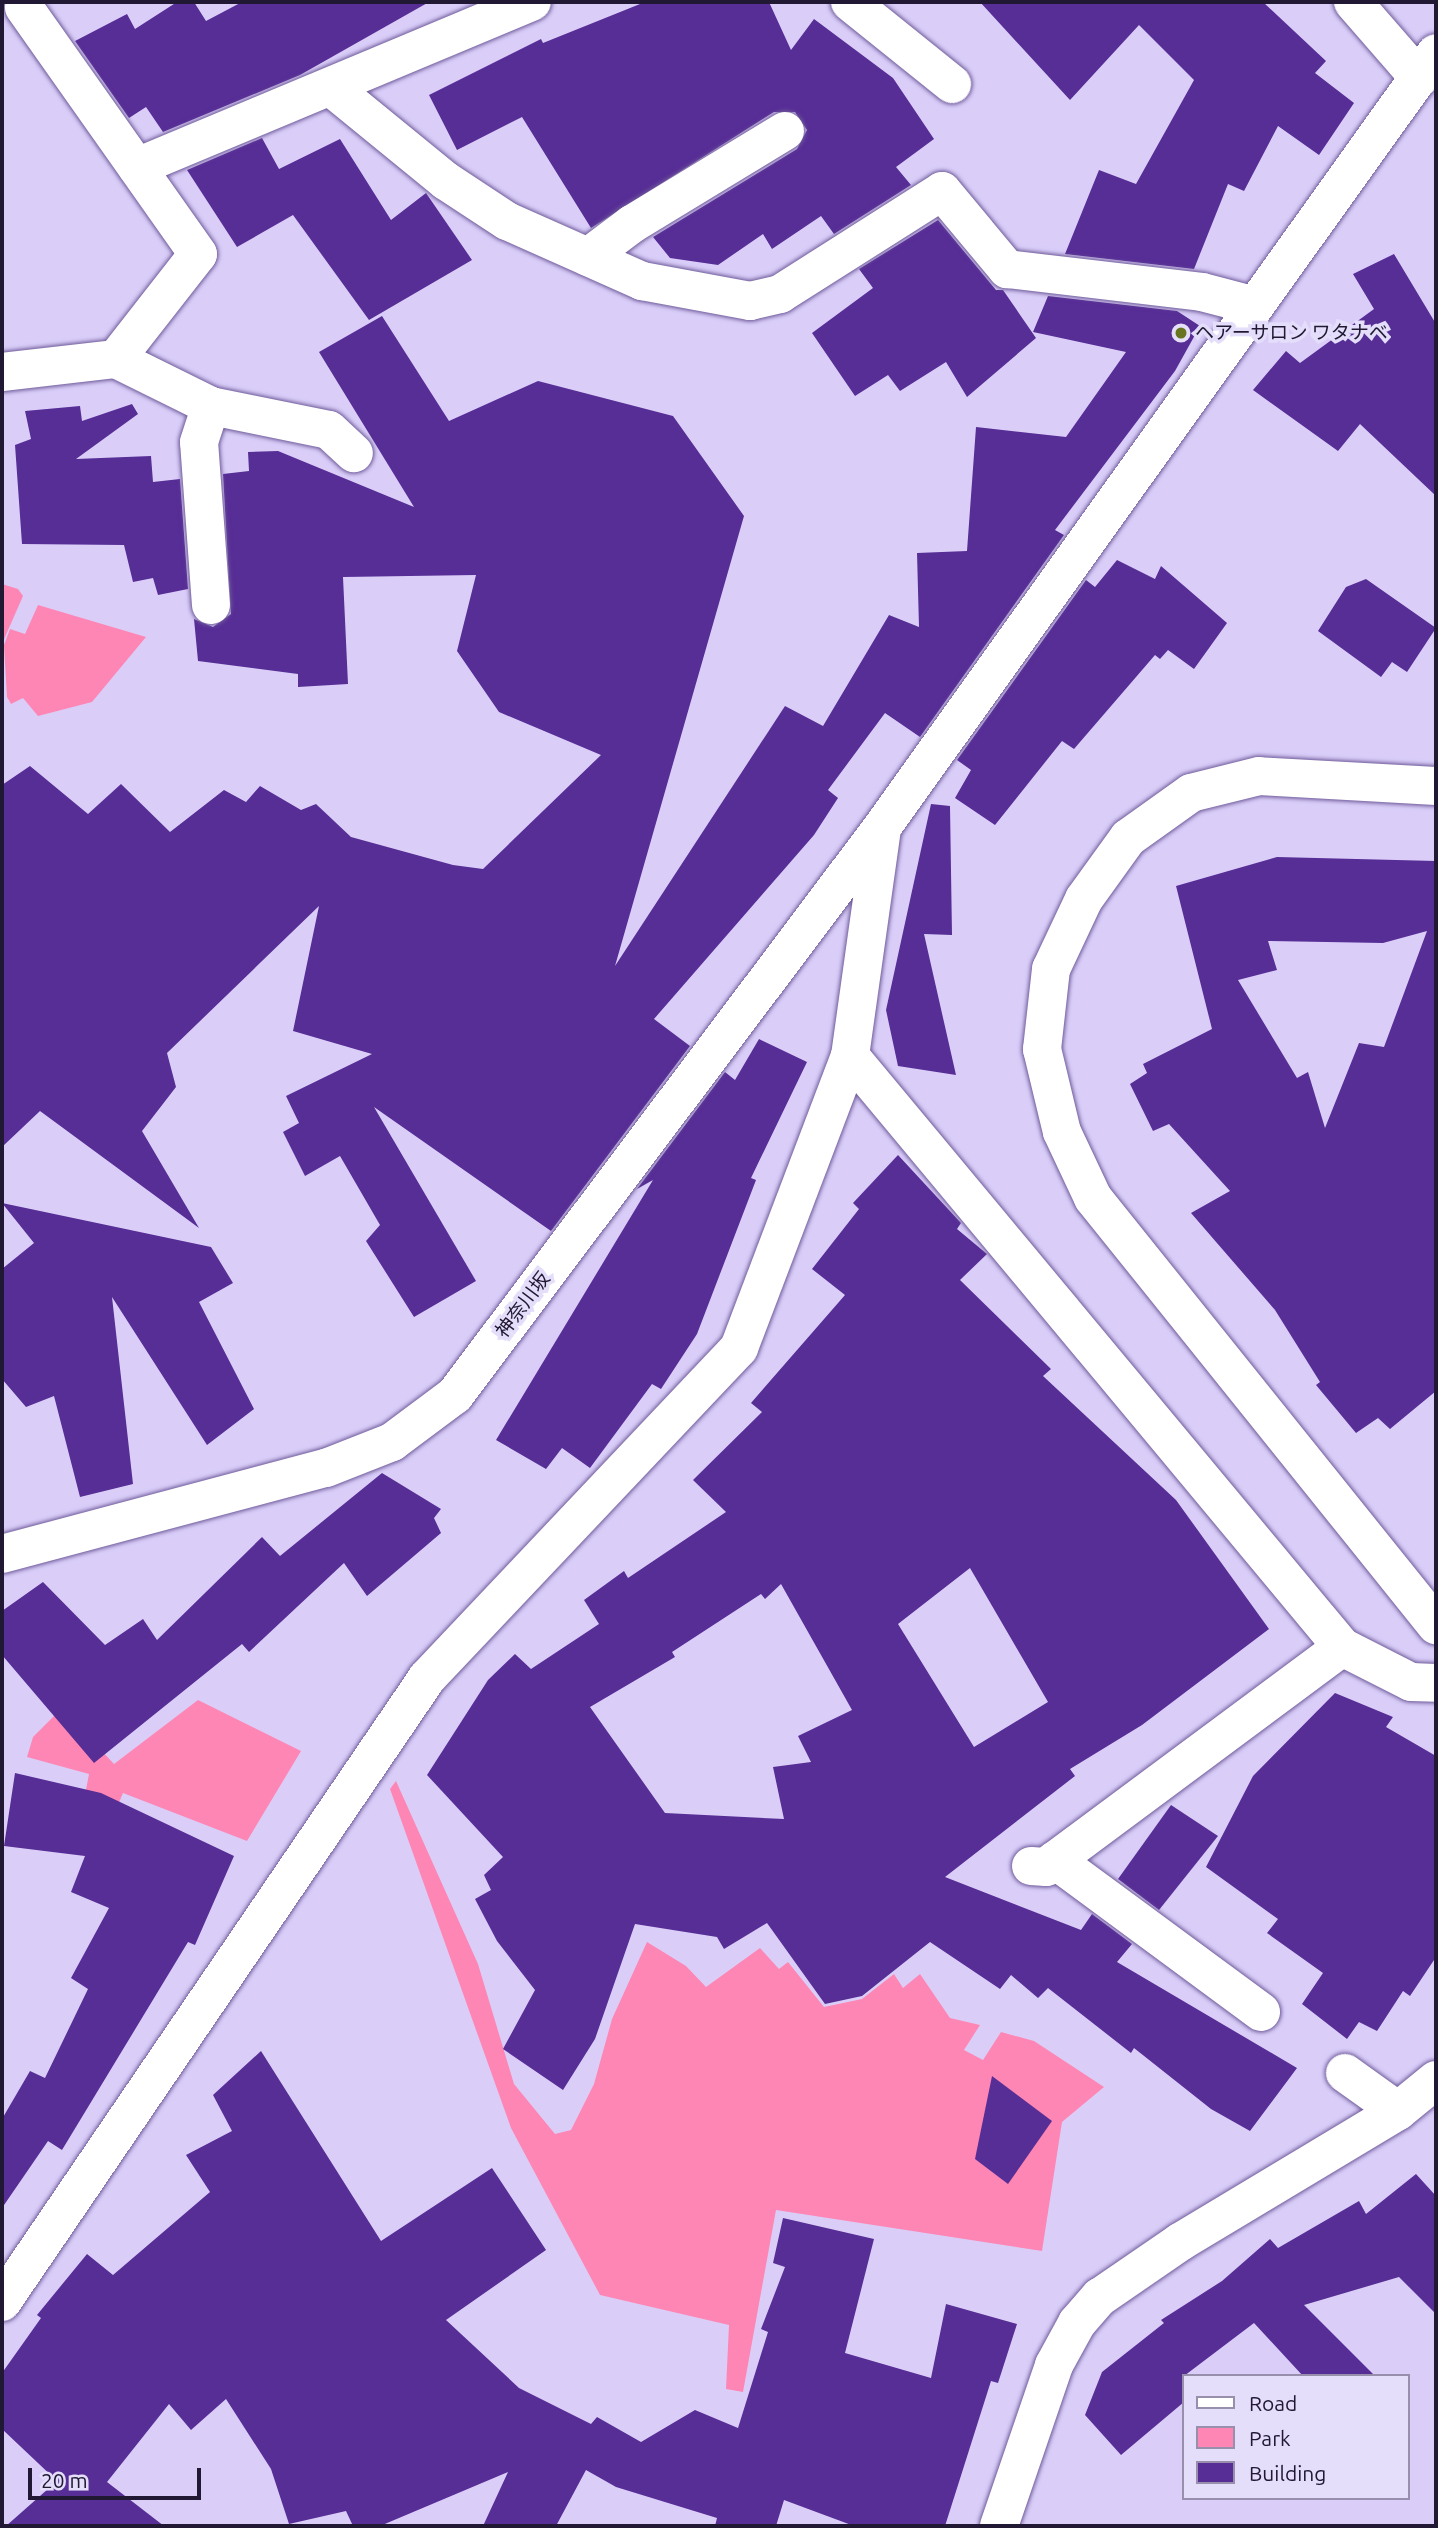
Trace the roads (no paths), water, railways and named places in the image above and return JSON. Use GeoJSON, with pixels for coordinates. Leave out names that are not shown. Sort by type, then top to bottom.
{"type":"FeatureCollection","features":[{"type":"Feature","properties":{"kind":"street"},"geometry":{"type":"LineString","coordinates":[[137,167],[332,88],[532,2]]}},
{"type":"Feature","properties":{"kind":"street"},"geometry":{"type":"LineString","coordinates":[[850,2],[952,83]]}},
{"type":"Feature","properties":{"kind":"street"},"geometry":{"type":"LineString","coordinates":[[1353,2],[1428,65]]}},
{"type":"Feature","properties":{"kind":"street"},"geometry":{"type":"LineString","coordinates":[[17,7],[137,167],[198,254],[116,359]]}},
{"type":"Feature","properties":{"kind":"street","name":"神奈川坂"},"geometry":{"type":"LineString","coordinates":[[2,1555],[326,1468],[393,1442],[423,1423],[463,1384],[883,826],[1042,607],[1252,304],[1428,65]]}},
{"type":"Feature","properties":{"kind":"street"},"geometry":{"type":"LineString","coordinates":[[332,88],[446,181],[507,222],[642,281],[750,301],[780,294],[942,191],[1007,269],[1202,292],[1252,304]]}},
{"type":"Feature","properties":{"kind":"street"},"geometry":{"type":"LineString","coordinates":[[588,257],[632,224],[785,131]]}},
{"type":"Feature","properties":{"kind":"street"},"geometry":{"type":"LineString","coordinates":[[2,372],[116,359],[211,406],[330,430],[354,453]]}},
{"type":"Feature","properties":{"kind":"street"},"geometry":{"type":"LineString","coordinates":[[211,406],[199,442],[211,605]]}},
{"type":"Feature","properties":{"kind":"street"},"geometry":{"type":"LineString","coordinates":[[1436,786],[1259,776],[1191,793],[1128,838],[1084,900],[1051,969],[1042,1049],[1062,1132],[1093,1198],[1436,1625]]}},
{"type":"Feature","properties":{"kind":"street"},"geometry":{"type":"LineString","coordinates":[[2,2302],[427,1678],[739,1348],[850,1056],[883,826]]}},
{"type":"Feature","properties":{"kind":"street"},"geometry":{"type":"LineString","coordinates":[[850,1056],[1342,1647],[1411,1682],[1436,1683]]}},
{"type":"Feature","properties":{"kind":"street"},"geometry":{"type":"LineString","coordinates":[[1261,2012],[1043,1863],[1342,1647]]}},
{"type":"Feature","properties":{"kind":"street"},"geometry":{"type":"LineString","coordinates":[[1345,2073],[1398,2110]]}},
{"type":"Feature","properties":{"kind":"street"},"geometry":{"type":"LineString","coordinates":[[999,2526],[1054,2365],[1077,2323],[1100,2297],[1180,2242],[1398,2110],[1436,2080]]}},
{"type":"Feature","properties":{"kind":"place","name":"ヘアーサロン ワタナベ"},"geometry":{"type":"Point","coordinates":[1181,333]}}]}
